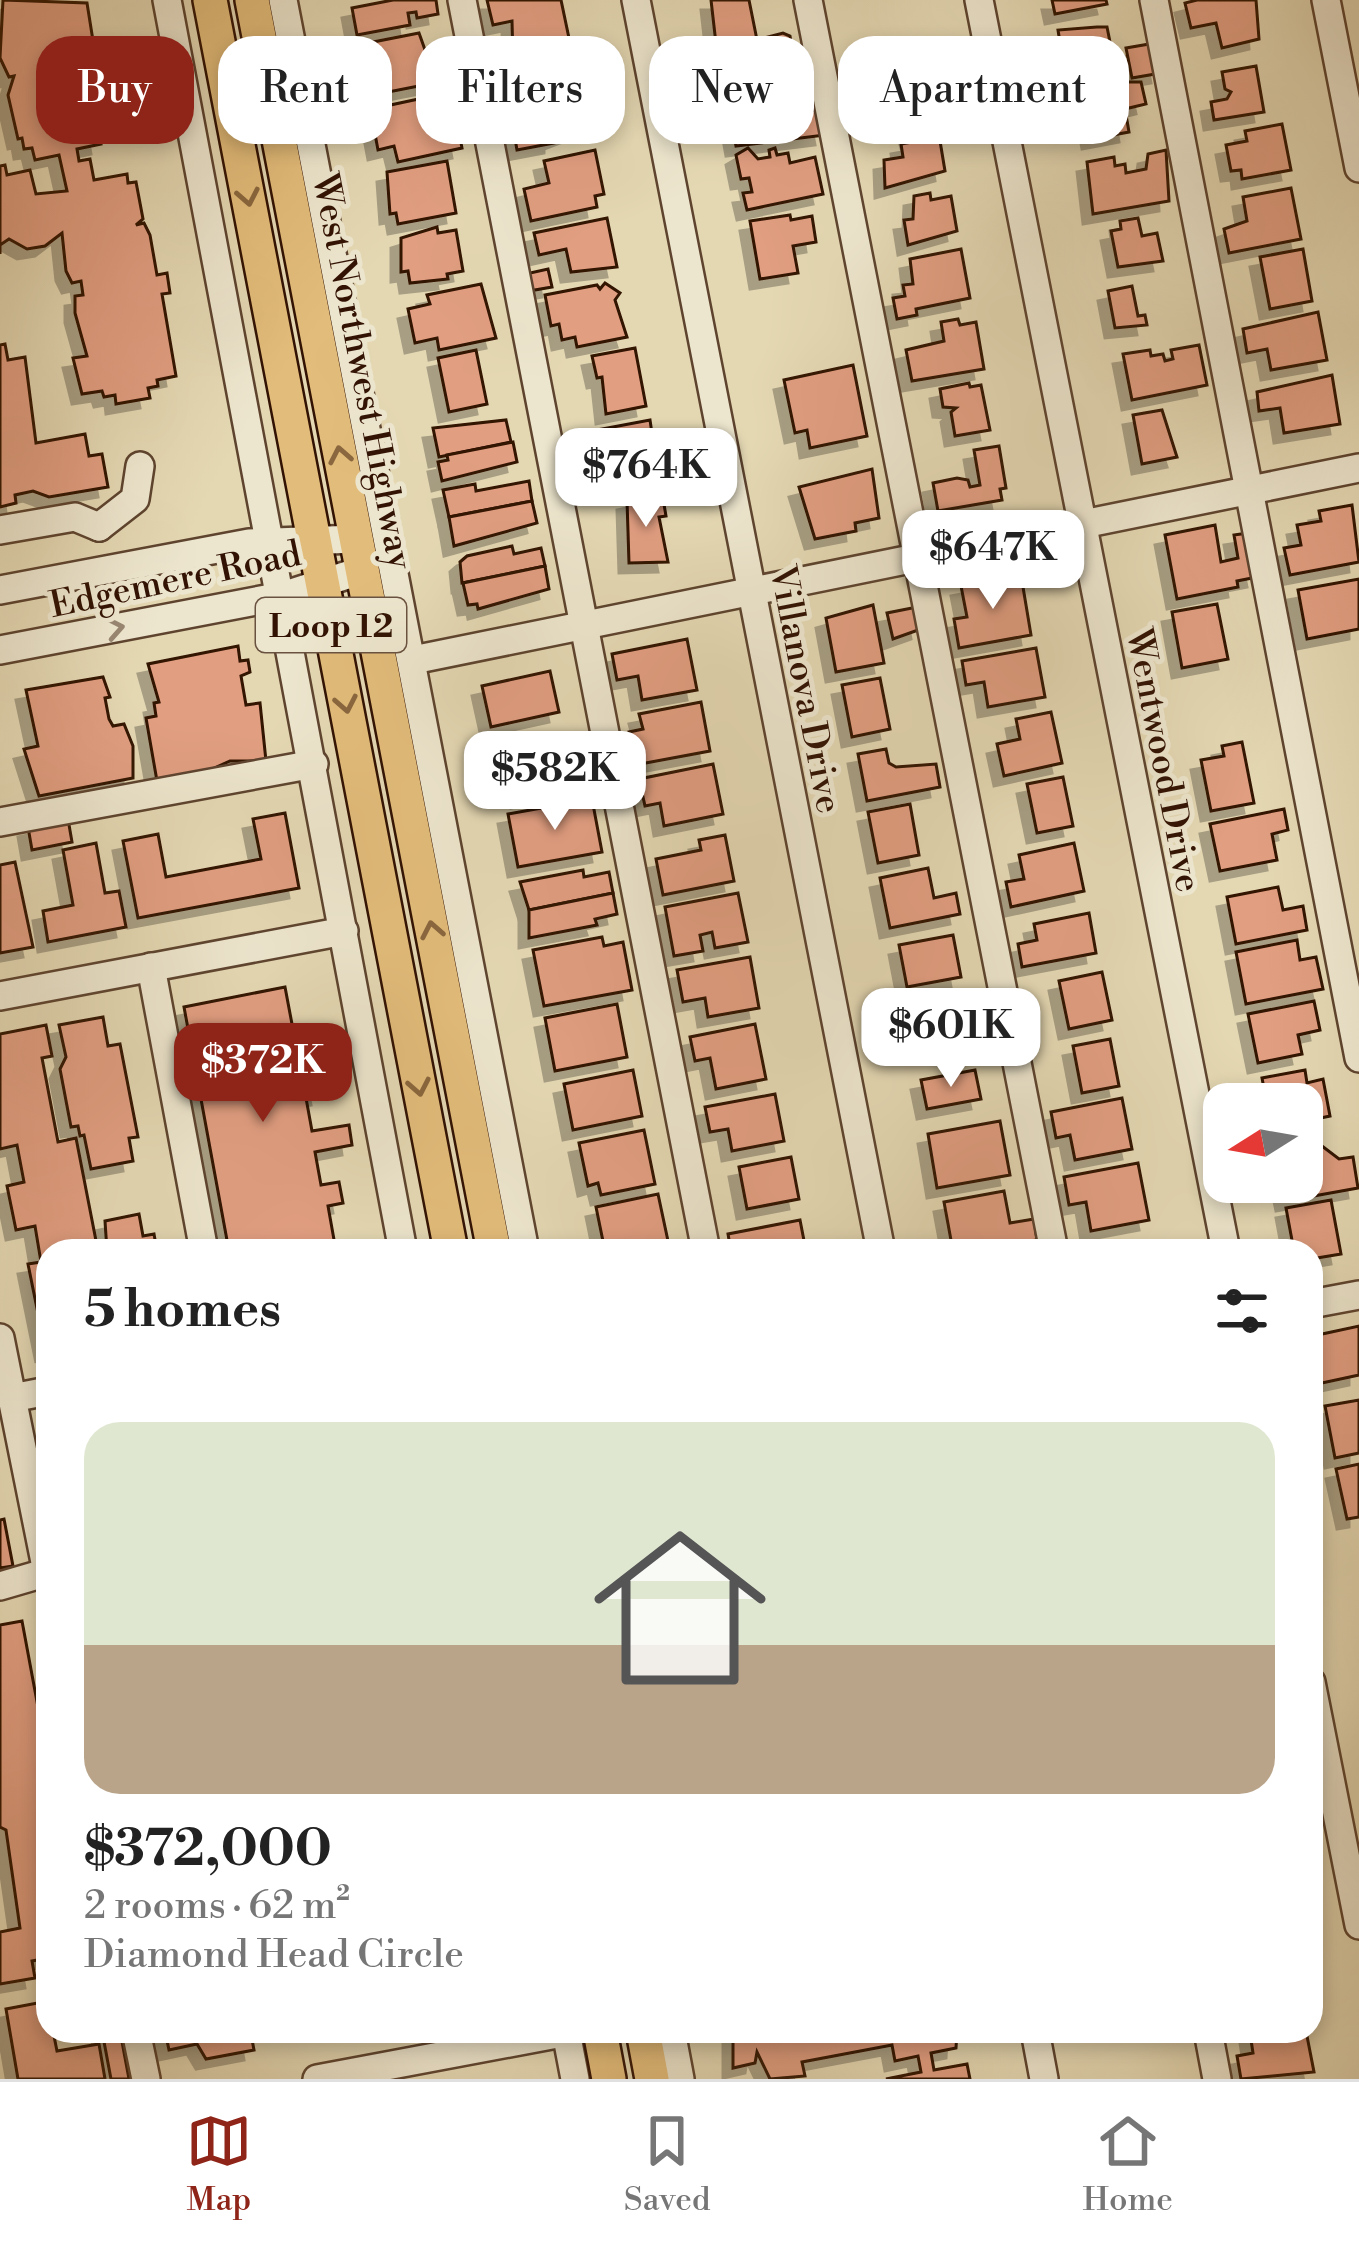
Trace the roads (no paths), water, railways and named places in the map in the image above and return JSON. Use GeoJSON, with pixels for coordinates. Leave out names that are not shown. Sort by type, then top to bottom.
{"type":"FeatureCollection","features":[{"type":"Feature","properties":{"kind":"main road","name":"Loop 12"},"geometry":{"type":"LineString","coordinates":[[210,0],[449,1239]]}},
{"type":"Feature","properties":{"kind":"main road","name":"West Northwest Highway"},"geometry":{"type":"LineString","coordinates":[[252,0],[492,1239]]}},
{"type":"Feature","properties":{"kind":"main road"},"geometry":{"type":"LineString","coordinates":[[602,2043],[609,2079]]}},
{"type":"Feature","properties":{"kind":"main road"},"geometry":{"type":"LineString","coordinates":[[645,2043],[652,2079]]}},
{"type":"Feature","properties":{"kind":"street"},"geometry":{"type":"LineString","coordinates":[[166,0],[401,1239]]}},
{"type":"Feature","properties":{"kind":"street"},"geometry":{"type":"LineString","coordinates":[[283,0],[523,1239]]}},
{"type":"Feature","properties":{"kind":"street"},"geometry":{"type":"LineString","coordinates":[[462,0],[704,1239]]}},
{"type":"Feature","properties":{"kind":"street","name":"Villanova Drive"},"geometry":{"type":"LineString","coordinates":[[636,0],[879,1239]]}},
{"type":"Feature","properties":{"kind":"street"},"geometry":{"type":"LineString","coordinates":[[808,0],[1052,1239]]}},
{"type":"Feature","properties":{"kind":"street","name":"Wentwood Drive"},"geometry":{"type":"LineString","coordinates":[[979,0],[1224,1239]]}},
{"type":"Feature","properties":{"kind":"street"},"geometry":{"type":"LineString","coordinates":[[1154,0],[1359,1058]]}},
{"type":"Feature","properties":{"kind":"street"},"geometry":{"type":"LineString","coordinates":[[1326,0],[1359,167]]}},
{"type":"Feature","properties":{"kind":"street"},"geometry":{"type":"LineString","coordinates":[[99,526],[135,500],[140,466]]}},
{"type":"Feature","properties":{"kind":"street"},"geometry":{"type":"LineString","coordinates":[[413,660],[1359,468]]}},
{"type":"Feature","properties":{"kind":"street"},"geometry":{"type":"LineString","coordinates":[[0,530],[75,517],[99,526]]}},
{"type":"Feature","properties":{"kind":"street"},"geometry":{"type":"LineString","coordinates":[[99,526],[106,570]]}},
{"type":"Feature","properties":{"kind":"street","name":"Edgemere Road"},"geometry":{"type":"LineString","coordinates":[[0,590],[271,540],[314,539],[359,554]]}},
{"type":"Feature","properties":{"kind":"street","name":"Edgemere Road"},"geometry":{"type":"LineString","coordinates":[[0,650],[282,596],[323,584],[359,554]]}},
{"type":"Feature","properties":{"kind":"street"},"geometry":{"type":"LineString","coordinates":[[0,822],[314,764]]}},
{"type":"Feature","properties":{"kind":"street"},"geometry":{"type":"LineString","coordinates":[[0,997],[344,931]]}},
{"type":"Feature","properties":{"kind":"street"},"geometry":{"type":"LineString","coordinates":[[151,967],[202,1239]]}},
{"type":"Feature","properties":{"kind":"street"},"geometry":{"type":"LineString","coordinates":[[1323,1302],[1359,1295]]}},
{"type":"Feature","properties":{"kind":"street"},"geometry":{"type":"LineString","coordinates":[[0,1338],[36,1515]]}},
{"type":"Feature","properties":{"kind":"street"},"geometry":{"type":"LineString","coordinates":[[12,1398],[36,1393]]}},
{"type":"Feature","properties":{"kind":"street"},"geometry":{"type":"LineString","coordinates":[[0,1586],[36,1577]]}},
{"type":"Feature","properties":{"kind":"street"},"geometry":{"type":"LineString","coordinates":[[1323,1743],[1359,1925]]}},
{"type":"Feature","properties":{"kind":"street"},"geometry":{"type":"LineString","coordinates":[[138,2043],[146,2079]]}},
{"type":"Feature","properties":{"kind":"street"},"geometry":{"type":"LineString","coordinates":[[317,2079],[502,2043]]}},
{"type":"Feature","properties":{"kind":"street"},"geometry":{"type":"LineString","coordinates":[[563,2043],[574,2079]]}},
{"type":"Feature","properties":{"kind":"street"},"geometry":{"type":"LineString","coordinates":[[673,2043],[680,2079]]}},
{"type":"Feature","properties":{"kind":"street"},"geometry":{"type":"LineString","coordinates":[[1037,2043],[1044,2079]]}},
{"type":"Feature","properties":{"kind":"street"},"geometry":{"type":"LineString","coordinates":[[1210,2043],[1217,2079]]}}]}
